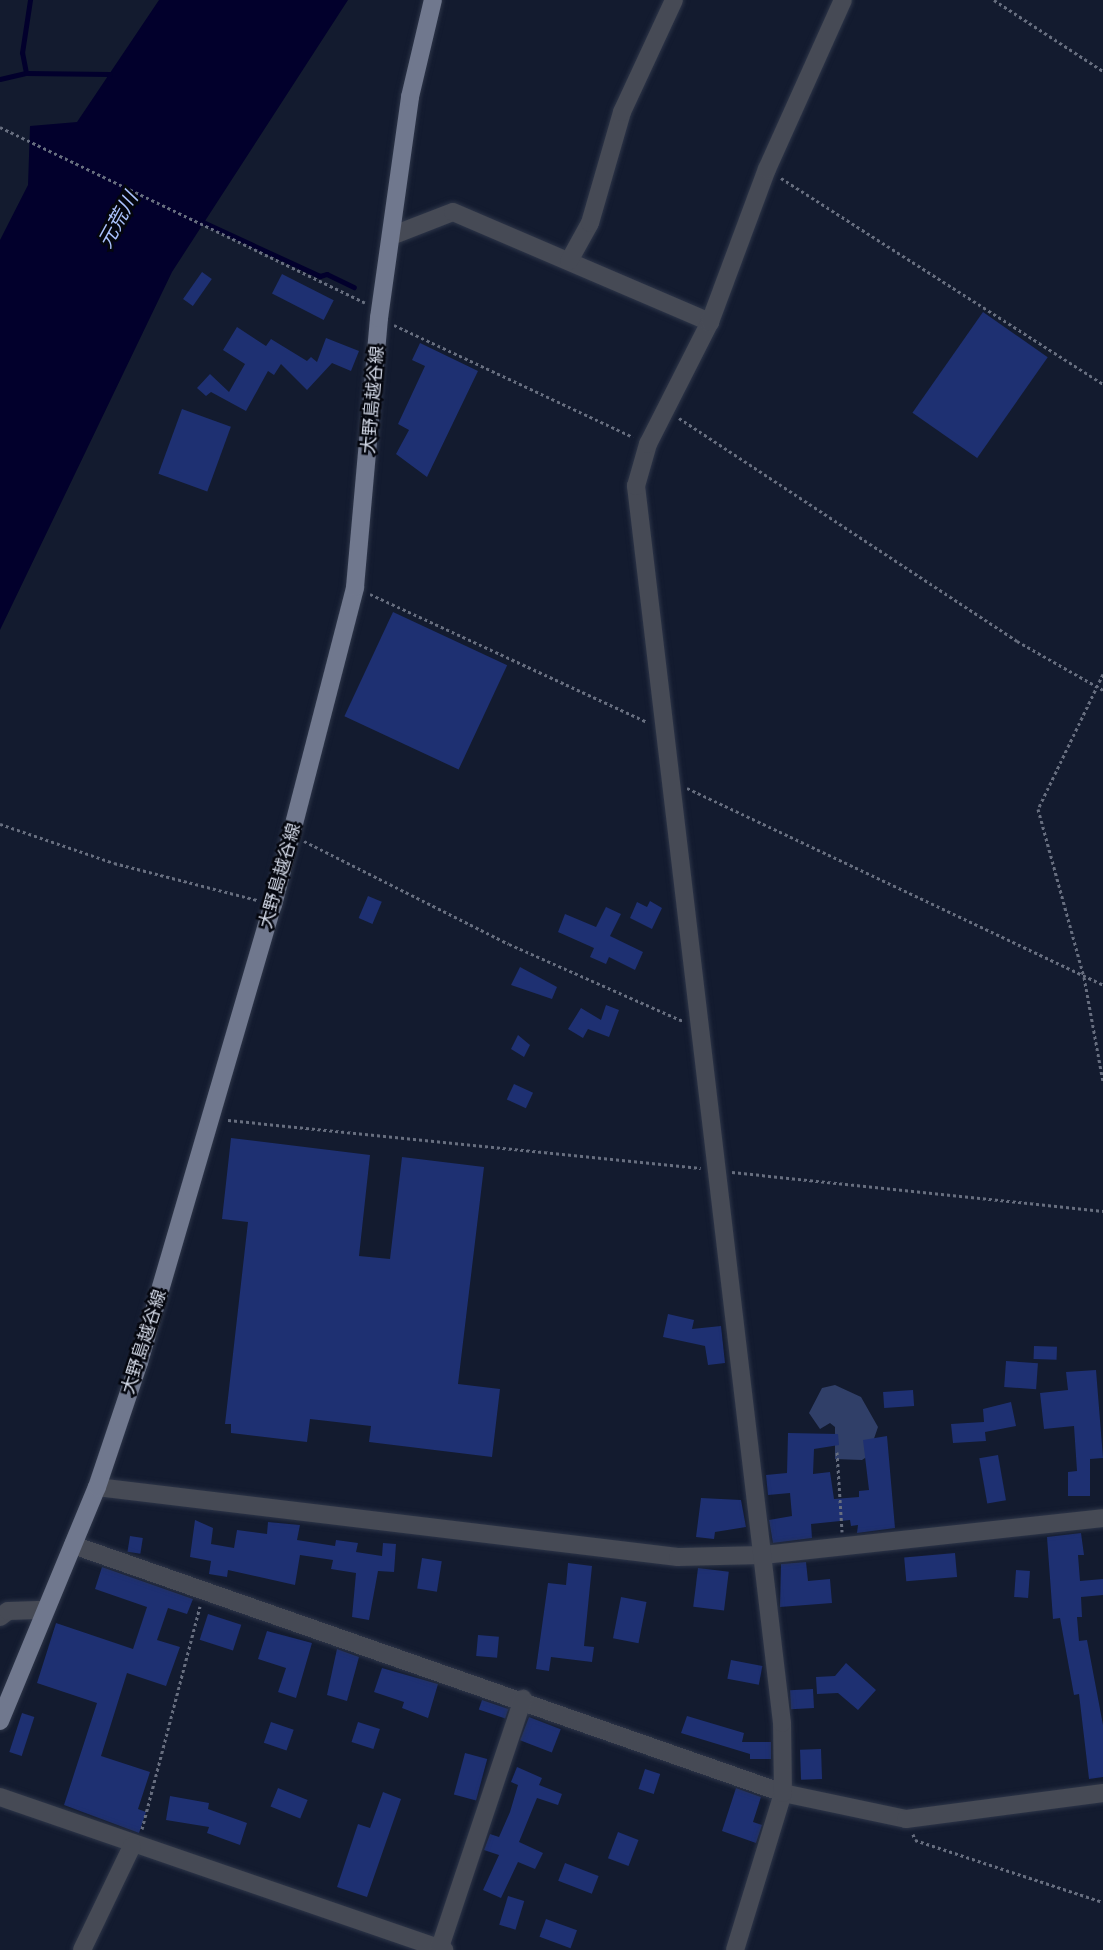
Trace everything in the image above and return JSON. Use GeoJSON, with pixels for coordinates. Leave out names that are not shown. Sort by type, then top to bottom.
{"type":"FeatureCollection","features":[{"type":"Feature","properties":{"kind":"main road","name":"大野島越谷線"},"geometry":{"type":"LineString","coordinates":[[0,1721],[97,1487],[176,1239],[273,905],[355,587],[380,314],[419,43],[433,0]]}},
{"type":"Feature","properties":{"kind":"street"},"geometry":{"type":"LineString","coordinates":[[569,261],[590,223],[622,112],[674,0]]}},
{"type":"Feature","properties":{"kind":"street"},"geometry":{"type":"LineString","coordinates":[[735,1950],[783,1793],[782,1723],[673,781],[664,730],[636,486],[648,444],[710,322],[767,169],[843,0]]}},
{"type":"Feature","properties":{"kind":"street"},"geometry":{"type":"LineString","coordinates":[[391,236],[453,212],[710,322]]}},
{"type":"Feature","properties":{"kind":"street"},"geometry":{"type":"LineString","coordinates":[[97,1487],[678,1557],[763,1556],[1103,1518]]}},
{"type":"Feature","properties":{"kind":"street"},"geometry":{"type":"LineString","coordinates":[[73,1545],[523,1699],[783,1793],[906,1819],[1103,1793]]}},
{"type":"Feature","properties":{"kind":"street"},"geometry":{"type":"LineString","coordinates":[[0,1617],[8,1611],[45,1610]]}},
{"type":"Feature","properties":{"kind":"street"},"geometry":{"type":"LineString","coordinates":[[0,1797],[134,1847],[441,1950],[523,1699]]}},
{"type":"Feature","properties":{"kind":"street"},"geometry":{"type":"LineString","coordinates":[[82,1950],[134,1847]]}},
{"type":"Feature","properties":{"kind":"path"},"geometry":{"type":"LineString","coordinates":[[994,0],[1103,71]]}},
{"type":"Feature","properties":{"kind":"path"},"geometry":{"type":"LineString","coordinates":[[0,127],[648,444]]}},
{"type":"Feature","properties":{"kind":"path"},"geometry":{"type":"LineString","coordinates":[[767,169],[1103,384]]}},
{"type":"Feature","properties":{"kind":"path"},"geometry":{"type":"LineString","coordinates":[[665,409],[1017,641],[1103,690]]}},
{"type":"Feature","properties":{"kind":"path"},"geometry":{"type":"LineString","coordinates":[[355,587],[664,730]]}},
{"type":"Feature","properties":{"kind":"path"},"geometry":{"type":"LineString","coordinates":[[1103,674],[1038,809],[1084,977],[1103,1082]]}},
{"type":"Feature","properties":{"kind":"path"},"geometry":{"type":"LineString","coordinates":[[673,781],[1103,986]]}},
{"type":"Feature","properties":{"kind":"path"},"geometry":{"type":"LineString","coordinates":[[0,824],[114,863],[273,905]]}},
{"type":"Feature","properties":{"kind":"path"},"geometry":{"type":"LineString","coordinates":[[292,835],[508,944],[700,1029]]}},
{"type":"Feature","properties":{"kind":"path"},"geometry":{"type":"LineString","coordinates":[[210,1118],[1103,1211]]}},
{"type":"Feature","properties":{"kind":"path"},"geometry":{"type":"LineString","coordinates":[[837,1452],[843,1546]]}},
{"type":"Feature","properties":{"kind":"path"},"geometry":{"type":"LineString","coordinates":[[134,1847],[205,1590]]}},
{"type":"Feature","properties":{"kind":"path"},"geometry":{"type":"LineString","coordinates":[[906,1819],[915,1840],[1103,1902]]}},
{"type":"Feature","properties":{"kind":"shaded area"},"geometry":{"type":"Polygon","coordinates":[[[835,1385],[861,1397],[878,1427],[868,1456],[862,1460],[835,1459],[835,1427],[830,1423],[820,1429],[809,1413],[822,1388],[835,1385]]]}},
{"type":"Feature","properties":{"kind":"water","name":"元荒川"},"geometry":{"type":"Polygon","coordinates":[[[159,0],[348,0],[172,272],[0,630],[0,240],[28,185],[30,126],[77,122],[159,0]]]}},
{"type":"Feature","properties":{"kind":"building"},"geometry":{"type":"Polygon","coordinates":[[[202,272],[212,279],[193,306],[183,299],[202,272]]]}},
{"type":"Feature","properties":{"kind":"building"},"geometry":{"type":"Polygon","coordinates":[[[282,274],[334,300],[324,320],[272,294],[282,274]]]}},
{"type":"Feature","properties":{"kind":"building"},"geometry":{"type":"Polygon","coordinates":[[[983,312],[1048,357],[977,458],[912,413],[983,312]]]}},
{"type":"Feature","properties":{"kind":"building"},"geometry":{"type":"Polygon","coordinates":[[[237,327],[266,346],[271,339],[307,361],[311,357],[317,362],[326,338],[359,351],[351,371],[332,363],[307,390],[281,364],[274,375],[268,371],[246,411],[211,392],[206,396],[197,388],[210,374],[229,392],[245,364],[223,350],[237,327]]]}},
{"type":"Feature","properties":{"kind":"building"},"geometry":{"type":"Polygon","coordinates":[[[420,343],[478,371],[427,477],[396,454],[409,430],[398,424],[425,366],[412,360],[420,343]]]}},
{"type":"Feature","properties":{"kind":"building"},"geometry":{"type":"Polygon","coordinates":[[[182,409],[231,427],[207,492],[158,474],[182,409]]]}},
{"type":"Feature","properties":{"kind":"building"},"geometry":{"type":"Polygon","coordinates":[[[393,612],[507,665],[459,769],[344,716],[393,612]]]}},
{"type":"Feature","properties":{"kind":"building"},"geometry":{"type":"Polygon","coordinates":[[[368,896],[382,902],[372,924],[359,918],[368,896]]]}},
{"type":"Feature","properties":{"kind":"building"},"geometry":{"type":"Polygon","coordinates":[[[650,901],[662,908],[652,929],[630,918],[637,902],[647,907],[650,901]]]}},
{"type":"Feature","properties":{"kind":"building"},"geometry":{"type":"Polygon","coordinates":[[[606,907],[621,914],[610,936],[643,952],[635,970],[609,957],[606,964],[590,957],[594,948],[558,932],[565,914],[596,927],[606,907]]]}},
{"type":"Feature","properties":{"kind":"building"},"geometry":{"type":"Polygon","coordinates":[[[520,967],[557,987],[552,999],[511,985],[520,967]]]}},
{"type":"Feature","properties":{"kind":"building"},"geometry":{"type":"Polygon","coordinates":[[[606,1005],[619,1010],[609,1037],[588,1029],[583,1038],[568,1029],[581,1008],[601,1020],[606,1005]]]}},
{"type":"Feature","properties":{"kind":"building"},"geometry":{"type":"Polygon","coordinates":[[[518,1035],[530,1045],[524,1057],[511,1049],[518,1035]]]}},
{"type":"Feature","properties":{"kind":"building"},"geometry":{"type":"Polygon","coordinates":[[[514,1084],[533,1093],[526,1108],[507,1099],[514,1084]]]}},
{"type":"Feature","properties":{"kind":"building"},"geometry":{"type":"Polygon","coordinates":[[[231,1138],[370,1155],[359,1256],[390,1259],[402,1157],[484,1167],[458,1384],[500,1389],[492,1457],[369,1442],[371,1426],[310,1419],[307,1442],[231,1433],[231,1424],[225,1424],[248,1222],[222,1219],[231,1138]]]}},
{"type":"Feature","properties":{"kind":"building"},"geometry":{"type":"Polygon","coordinates":[[[668,1314],[694,1320],[692,1329],[721,1326],[725,1363],[708,1365],[705,1346],[663,1337],[668,1314]]]}},
{"type":"Feature","properties":{"kind":"building"},"geometry":{"type":"Polygon","coordinates":[[[1034,1346],[1057,1347],[1057,1360],[1034,1359],[1034,1346]]]}},
{"type":"Feature","properties":{"kind":"building"},"geometry":{"type":"Polygon","coordinates":[[[1006,1361],[1038,1363],[1036,1389],[1004,1387],[1006,1361]]]}},
{"type":"Feature","properties":{"kind":"building"},"geometry":{"type":"Polygon","coordinates":[[[1096,1370],[1103,1458],[1090,1459],[1090,1496],[1068,1496],[1068,1472],[1077,1471],[1074,1426],[1044,1429],[1040,1393],[1068,1390],[1066,1372],[1096,1370]]]}},
{"type":"Feature","properties":{"kind":"building"},"geometry":{"type":"Polygon","coordinates":[[[913,1390],[914,1406],[884,1408],[883,1392],[913,1390]]]}},
{"type":"Feature","properties":{"kind":"building"},"geometry":{"type":"Polygon","coordinates":[[[1011,1402],[1016,1426],[985,1432],[986,1441],[953,1443],[951,1424],[984,1422],[983,1409],[1011,1402]]]}},
{"type":"Feature","properties":{"kind":"building"},"geometry":{"type":"Polygon","coordinates":[[[788,1433],[838,1434],[839,1445],[814,1449],[813,1474],[830,1472],[834,1499],[859,1497],[859,1491],[869,1490],[863,1440],[887,1436],[895,1528],[857,1533],[858,1525],[851,1526],[850,1520],[811,1524],[812,1538],[773,1543],[769,1520],[792,1516],[790,1493],[768,1495],[766,1475],[787,1473],[788,1433]]]}},
{"type":"Feature","properties":{"kind":"building"},"geometry":{"type":"Polygon","coordinates":[[[998,1455],[1006,1500],[987,1504],[979,1458],[998,1455]]]}},
{"type":"Feature","properties":{"kind":"building"},"geometry":{"type":"Polygon","coordinates":[[[701,1498],[741,1500],[746,1527],[715,1532],[714,1539],[696,1537],[701,1498]]]}},
{"type":"Feature","properties":{"kind":"building"},"geometry":{"type":"Polygon","coordinates":[[[195,1520],[213,1528],[211,1544],[234,1548],[237,1530],[267,1534],[268,1522],[300,1525],[297,1540],[335,1546],[336,1540],[358,1543],[356,1552],[382,1556],[383,1543],[396,1544],[394,1572],[378,1571],[369,1620],[352,1617],[356,1573],[331,1569],[333,1560],[300,1555],[295,1585],[228,1570],[227,1577],[209,1574],[211,1561],[190,1557],[195,1520]]]}},
{"type":"Feature","properties":{"kind":"building"},"geometry":{"type":"Polygon","coordinates":[[[1081,1533],[1084,1555],[1078,1555],[1080,1581],[1103,1579],[1103,1595],[1081,1597],[1082,1617],[1077,1617],[1079,1641],[1087,1640],[1103,1725],[1103,1777],[1089,1779],[1079,1694],[1074,1695],[1060,1618],[1053,1619],[1047,1537],[1081,1533]]]}},
{"type":"Feature","properties":{"kind":"building"},"geometry":{"type":"Polygon","coordinates":[[[130,1536],[143,1538],[140,1554],[127,1552],[130,1536]]]}},
{"type":"Feature","properties":{"kind":"building"},"geometry":{"type":"Polygon","coordinates":[[[955,1553],[957,1577],[906,1581],[904,1557],[955,1553]]]}},
{"type":"Feature","properties":{"kind":"building"},"geometry":{"type":"Polygon","coordinates":[[[422,1558],[442,1561],[437,1592],[417,1589],[422,1558]]]}},
{"type":"Feature","properties":{"kind":"building"},"geometry":{"type":"Polygon","coordinates":[[[806,1562],[808,1581],[830,1579],[832,1603],[780,1607],[781,1564],[806,1562]]]}},
{"type":"Feature","properties":{"kind":"building"},"geometry":{"type":"Polygon","coordinates":[[[568,1563],[592,1566],[584,1646],[594,1647],[592,1662],[551,1657],[549,1671],[536,1669],[548,1583],[566,1585],[568,1563]]]}},
{"type":"Feature","properties":{"kind":"building"},"geometry":{"type":"Polygon","coordinates":[[[102,1567],[193,1599],[187,1614],[168,1608],[157,1640],[180,1647],[166,1686],[127,1673],[101,1756],[150,1772],[138,1809],[146,1812],[139,1833],[64,1805],[97,1703],[37,1683],[56,1623],[133,1649],[147,1607],[95,1589],[102,1567]]]}},
{"type":"Feature","properties":{"kind":"building"},"geometry":{"type":"Polygon","coordinates":[[[698,1568],[729,1572],[724,1610],[693,1607],[698,1568]]]}},
{"type":"Feature","properties":{"kind":"building"},"geometry":{"type":"Polygon","coordinates":[[[1016,1570],[1030,1571],[1028,1598],[1014,1597],[1016,1570]]]}},
{"type":"Feature","properties":{"kind":"building"},"geometry":{"type":"Polygon","coordinates":[[[621,1597],[647,1602],[639,1643],[613,1638],[621,1597]]]}},
{"type":"Feature","properties":{"kind":"building"},"geometry":{"type":"Polygon","coordinates":[[[208,1614],[241,1625],[233,1650],[200,1640],[208,1614]]]}},
{"type":"Feature","properties":{"kind":"building"},"geometry":{"type":"Polygon","coordinates":[[[267,1631],[312,1643],[296,1698],[278,1692],[286,1668],[258,1659],[267,1631]]]}},
{"type":"Feature","properties":{"kind":"building"},"geometry":{"type":"Polygon","coordinates":[[[478,1635],[499,1637],[497,1658],[476,1656],[478,1635]]]}},
{"type":"Feature","properties":{"kind":"building"},"geometry":{"type":"Polygon","coordinates":[[[337,1649],[359,1657],[347,1701],[327,1695],[337,1649]]]}},
{"type":"Feature","properties":{"kind":"building"},"geometry":{"type":"Polygon","coordinates":[[[731,1660],[762,1666],[759,1685],[727,1679],[731,1660]]]}},
{"type":"Feature","properties":{"kind":"building"},"geometry":{"type":"Polygon","coordinates":[[[846,1663],[876,1690],[858,1710],[838,1693],[817,1694],[816,1677],[835,1676],[846,1663]]]}},
{"type":"Feature","properties":{"kind":"building"},"geometry":{"type":"Polygon","coordinates":[[[382,1668],[438,1684],[428,1718],[402,1708],[404,1702],[374,1692],[382,1668]]]}},
{"type":"Feature","properties":{"kind":"building"},"geometry":{"type":"Polygon","coordinates":[[[813,1689],[814,1708],[791,1709],[790,1690],[813,1689]]]}},
{"type":"Feature","properties":{"kind":"building"},"geometry":{"type":"Polygon","coordinates":[[[482,1700],[508,1709],[505,1719],[479,1709],[482,1700]]]}},
{"type":"Feature","properties":{"kind":"building"},"geometry":{"type":"Polygon","coordinates":[[[22,1713],[34,1717],[22,1756],[9,1752],[22,1713]]]}},
{"type":"Feature","properties":{"kind":"building"},"geometry":{"type":"Polygon","coordinates":[[[687,1716],[744,1733],[742,1742],[771,1742],[771,1759],[750,1759],[750,1754],[681,1733],[687,1716]]]}},
{"type":"Feature","properties":{"kind":"building"},"geometry":{"type":"Polygon","coordinates":[[[529,1717],[561,1729],[552,1753],[520,1740],[529,1717]]]}},
{"type":"Feature","properties":{"kind":"building"},"geometry":{"type":"Polygon","coordinates":[[[271,1722],[294,1730],[287,1751],[264,1743],[271,1722]]]}},
{"type":"Feature","properties":{"kind":"building"},"geometry":{"type":"Polygon","coordinates":[[[358,1722],[380,1729],[373,1749],[352,1742],[358,1722]]]}},
{"type":"Feature","properties":{"kind":"building"},"geometry":{"type":"Polygon","coordinates":[[[821,1749],[822,1779],[801,1780],[800,1750],[821,1749]]]}},
{"type":"Feature","properties":{"kind":"building"},"geometry":{"type":"Polygon","coordinates":[[[465,1753],[487,1759],[476,1800],[454,1795],[465,1753]]]}},
{"type":"Feature","properties":{"kind":"building"},"geometry":{"type":"Polygon","coordinates":[[[517,1767],[542,1778],[539,1785],[562,1794],[558,1805],[537,1798],[519,1842],[543,1853],[535,1869],[518,1862],[501,1898],[483,1890],[499,1855],[484,1850],[490,1834],[499,1837],[510,1812],[518,1785],[511,1782],[517,1767]]]}},
{"type":"Feature","properties":{"kind":"building"},"geometry":{"type":"Polygon","coordinates":[[[645,1769],[660,1774],[654,1794],[639,1789],[645,1769]]]}},
{"type":"Feature","properties":{"kind":"building"},"geometry":{"type":"Polygon","coordinates":[[[278,1788],[308,1800],[300,1819],[271,1807],[278,1788]]]}},
{"type":"Feature","properties":{"kind":"building"},"geometry":{"type":"Polygon","coordinates":[[[736,1788],[761,1797],[753,1822],[762,1825],[756,1843],[722,1831],[736,1788]]]}},
{"type":"Feature","properties":{"kind":"building"},"geometry":{"type":"Polygon","coordinates":[[[383,1792],[401,1799],[367,1897],[337,1887],[358,1824],[370,1828],[383,1792]]]}},
{"type":"Feature","properties":{"kind":"building"},"geometry":{"type":"Polygon","coordinates":[[[170,1796],[209,1803],[208,1809],[247,1823],[240,1845],[207,1833],[209,1827],[166,1820],[170,1796]]]}},
{"type":"Feature","properties":{"kind":"building"},"geometry":{"type":"Polygon","coordinates":[[[618,1832],[639,1840],[629,1866],[608,1858],[618,1832]]]}},
{"type":"Feature","properties":{"kind":"building"},"geometry":{"type":"Polygon","coordinates":[[[565,1863],[599,1876],[592,1894],[558,1881],[565,1863]]]}},
{"type":"Feature","properties":{"kind":"building"},"geometry":{"type":"Polygon","coordinates":[[[508,1896],[524,1901],[515,1930],[499,1925],[508,1896]]]}},
{"type":"Feature","properties":{"kind":"building"},"geometry":{"type":"Polygon","coordinates":[[[546,1919],[577,1930],[571,1948],[540,1937],[546,1919]]]}},
{"type":"Feature","properties":{"kind":"waterway"},"geometry":{"type":"LineString","coordinates":[[26,73],[22,53],[30,0]]}},
{"type":"Feature","properties":{"kind":"waterway"},"geometry":{"type":"LineString","coordinates":[[0,79],[26,73],[110,74]]}},
{"type":"Feature","properties":{"kind":"waterway"},"geometry":{"type":"LineString","coordinates":[[201,221],[320,276],[327,274],[354,287]]}}]}
